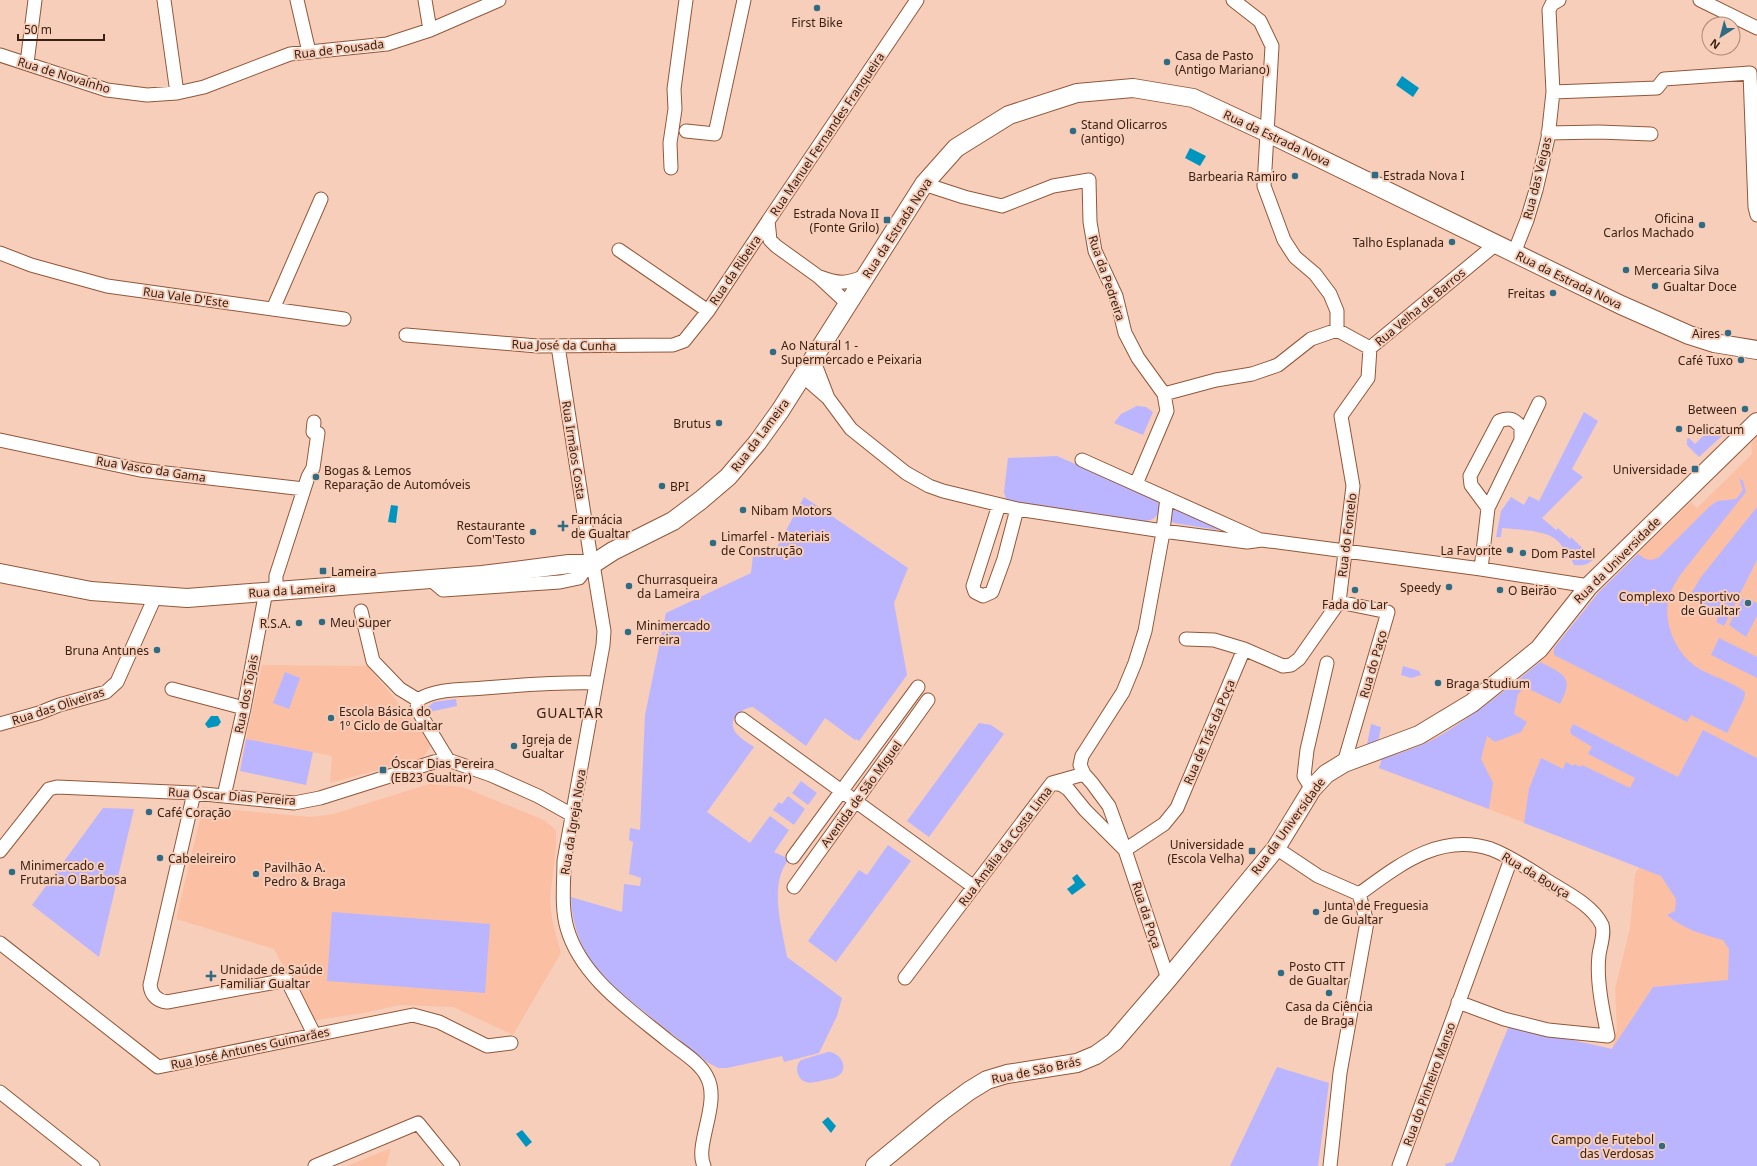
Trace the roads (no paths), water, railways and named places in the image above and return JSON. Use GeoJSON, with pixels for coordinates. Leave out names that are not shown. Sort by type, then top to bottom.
{"type":"FeatureCollection","features":[{"type":"Feature","properties":{"kind":"main road","name":"Rua da Estrada Nova"},"geometry":{"type":"LineString","coordinates":[[850,300],[924,184],[956,148],[1009,115],[1077,93],[1133,88],[1193,98],[1621,305],[1677,330],[1714,342],[1757,350]]}},
{"type":"Feature","properties":{"kind":"main road","name":"Rua da Lameira"},"geometry":{"type":"LineString","coordinates":[[0,573],[91,591],[155,597],[187,598],[482,575],[569,564],[591,559],[613,551],[673,521],[702,500],[728,477],[757,443],[850,300]]}},
{"type":"Feature","properties":{"kind":"main road","name":"Rua da Universidade"},"geometry":{"type":"LineString","coordinates":[[1168,979],[1276,848],[1312,789],[1326,774],[1344,763],[1419,735],[1472,703],[1539,649],[1589,586],[1757,423]]}},
{"type":"Feature","properties":{"kind":"main road","name":"Rua de São Brás"},"geometry":{"type":"LineString","coordinates":[[875,1166],[942,1111],[987,1080],[1007,1074],[1076,1063],[1096,1055],[1114,1042],[1168,979]]}},
{"type":"Feature","properties":{"kind":"street"},"geometry":{"type":"LineString","coordinates":[[27,63],[34,0]]}},
{"type":"Feature","properties":{"kind":"street"},"geometry":{"type":"LineString","coordinates":[[164,0],[177,93]]}},
{"type":"Feature","properties":{"kind":"street"},"geometry":{"type":"LineString","coordinates":[[297,0],[309,52]]}},
{"type":"Feature","properties":{"kind":"street"},"geometry":{"type":"LineString","coordinates":[[425,0],[430,30]]}},
{"type":"Feature","properties":{"kind":"street","name":"Rua de Pousada"},"geometry":{"type":"LineString","coordinates":[[177,93],[204,86],[290,54],[388,44],[430,30],[499,0]]}},
{"type":"Feature","properties":{"kind":"street"},"geometry":{"type":"LineString","coordinates":[[671,168],[670,144],[675,109],[674,89],[686,0]]}},
{"type":"Feature","properties":{"kind":"street"},"geometry":{"type":"LineString","coordinates":[[686,131],[715,134],[744,0]]}},
{"type":"Feature","properties":{"kind":"street","name":"Rua Manuel Fernandes Franqueira"},"geometry":{"type":"LineString","coordinates":[[850,300],[776,246],[770,240],[768,221],[916,0]]}},
{"type":"Feature","properties":{"kind":"street"},"geometry":{"type":"LineString","coordinates":[[1136,484],[1167,411],[1164,394],[1216,380],[1252,374],[1278,364],[1311,339],[1337,330],[1337,311],[1330,294],[1315,274],[1295,257],[1284,240],[1264,186],[1272,46],[1260,21],[1233,0]]}},
{"type":"Feature","properties":{"kind":"street"},"geometry":{"type":"LineString","coordinates":[[1700,0],[1757,28]]}},
{"type":"Feature","properties":{"kind":"street","name":"Rua das Veigas"},"geometry":{"type":"LineString","coordinates":[[1514,253],[1527,220],[1544,160],[1553,92],[1548,16],[1554,3]]}},
{"type":"Feature","properties":{"kind":"street","name":"Rua de Novaínho"},"geometry":{"type":"LineString","coordinates":[[0,55],[107,90],[147,95],[177,93]]}},
{"type":"Feature","properties":{"kind":"street"},"geometry":{"type":"LineString","coordinates":[[1553,92],[1657,88],[1664,79],[1750,73],[1755,207],[1757,215]]}},
{"type":"Feature","properties":{"kind":"street"},"geometry":{"type":"LineString","coordinates":[[1548,133],[1599,132],[1651,134]]}},
{"type":"Feature","properties":{"kind":"street","name":"Rua da Pedreira"},"geometry":{"type":"LineString","coordinates":[[924,184],[964,197],[1002,206],[1053,186],[1089,180],[1090,222],[1095,252],[1116,296],[1122,321],[1131,345],[1146,370],[1164,394]]}},
{"type":"Feature","properties":{"kind":"street"},"geometry":{"type":"LineString","coordinates":[[272,309],[321,199]]}},
{"type":"Feature","properties":{"kind":"street","name":"Rua da Ribeira"},"geometry":{"type":"LineString","coordinates":[[620,250],[708,311],[768,221]]}},
{"type":"Feature","properties":{"kind":"street","name":"Rua Velha de Barros"},"geometry":{"type":"LineString","coordinates":[[1337,330],[1370,348],[1496,244]]}},
{"type":"Feature","properties":{"kind":"street","name":"Rua Vale D'Este"},"geometry":{"type":"LineString","coordinates":[[0,253],[31,265],[107,286],[344,319]]}},
{"type":"Feature","properties":{"kind":"street","name":"Rua Manuel Fernandes Franqueira"},"geometry":{"type":"LineString","coordinates":[[819,277],[834,283],[845,284],[865,276]]}},
{"type":"Feature","properties":{"kind":"street","name":"Rua José da Cunha"},"geometry":{"type":"LineString","coordinates":[[406,334],[537,346],[673,345],[684,341],[708,311]]}},
{"type":"Feature","properties":{"kind":"street","name":"Rua Irmãos Costa"},"geometry":{"type":"LineString","coordinates":[[558,346],[591,559]]}},
{"type":"Feature","properties":{"kind":"street","name":"Rua do Fontelo"},"geometry":{"type":"LineString","coordinates":[[1244,649],[1284,666],[1292,665],[1299,659],[1339,602],[1353,486],[1342,416],[1368,378],[1370,348]]}},
{"type":"Feature","properties":{"kind":"street"},"geometry":{"type":"LineString","coordinates":[[813,359],[828,398]]}},
{"type":"Feature","properties":{"kind":"street"},"geometry":{"type":"LineString","coordinates":[[802,376],[828,398],[851,429],[866,442],[918,480],[944,491],[1020,509],[1163,531],[1247,542],[1262,540],[1481,568],[1589,586]]}},
{"type":"Feature","properties":{"kind":"street"},"geometry":{"type":"LineString","coordinates":[[1481,568],[1488,508],[1539,403]]}},
{"type":"Feature","properties":{"kind":"street"},"geometry":{"type":"LineString","coordinates":[[1488,508],[1471,485],[1470,476],[1499,421],[1507,418],[1514,419],[1521,427],[1521,439]]}},
{"type":"Feature","properties":{"kind":"street"},"geometry":{"type":"LineString","coordinates":[[271,591],[308,477],[313,468],[318,432],[313,432],[314,422]]}},
{"type":"Feature","properties":{"kind":"street","name":"Rua Vasco da Gama"},"geometry":{"type":"LineString","coordinates":[[0,440],[140,470],[304,489]]}},
{"type":"Feature","properties":{"kind":"street"},"geometry":{"type":"LineString","coordinates":[[1082,460],[1262,540]]}},
{"type":"Feature","properties":{"kind":"street"},"geometry":{"type":"LineString","coordinates":[[1084,774],[1080,765],[1082,756],[1123,692],[1135,663],[1145,631],[1163,531],[1167,498]]}},
{"type":"Feature","properties":{"kind":"street"},"geometry":{"type":"LineString","coordinates":[[999,505],[973,586],[975,592],[980,596],[986,596],[992,592],[1020,509]]}},
{"type":"Feature","properties":{"kind":"street","name":"Rua da Lameira"},"geometry":{"type":"LineString","coordinates":[[430,579],[443,590],[560,582],[579,578],[591,559]]}},
{"type":"Feature","properties":{"kind":"street","name":"Rua da Igreja Nova"},"geometry":{"type":"LineString","coordinates":[[591,559],[604,631],[603,645],[564,861],[563,896],[567,928],[582,959],[593,975],[621,1002],[695,1063],[707,1076],[711,1087],[711,1099],[703,1147],[702,1161],[704,1166]]}},
{"type":"Feature","properties":{"kind":"street","name":"Rua dos Tojais"},"geometry":{"type":"LineString","coordinates":[[224,796],[271,591]]}},
{"type":"Feature","properties":{"kind":"street","name":"Rua das Oliveiras"},"geometry":{"type":"LineString","coordinates":[[0,724],[106,692],[117,682],[155,597]]}},
{"type":"Feature","properties":{"kind":"street","name":"Rua do Paço"},"geometry":{"type":"LineString","coordinates":[[1339,602],[1388,612],[1344,763]]}},
{"type":"Feature","properties":{"kind":"street"},"geometry":{"type":"LineString","coordinates":[[361,611],[373,661],[400,690],[418,700]]}},
{"type":"Feature","properties":{"kind":"street"},"geometry":{"type":"LineString","coordinates":[[1186,639],[1214,640],[1244,649]]}},
{"type":"Feature","properties":{"kind":"street","name":"Rua de Trás da Poça"},"geometry":{"type":"LineString","coordinates":[[1126,850],[1164,824],[1177,808],[1244,649]]}},
{"type":"Feature","properties":{"kind":"street"},"geometry":{"type":"LineString","coordinates":[[1312,789],[1304,776],[1326,663]]}},
{"type":"Feature","properties":{"kind":"street"},"geometry":{"type":"LineString","coordinates":[[418,700],[426,695],[450,691],[558,682],[595,683]]}},
{"type":"Feature","properties":{"kind":"street","name":"Avenida de São Miguel"},"geometry":{"type":"LineString","coordinates":[[793,857],[918,687]]}},
{"type":"Feature","properties":{"kind":"street"},"geometry":{"type":"LineString","coordinates":[[172,689],[244,708]]}},
{"type":"Feature","properties":{"kind":"street"},"geometry":{"type":"LineString","coordinates":[[418,700],[418,709],[448,760],[491,775],[538,796],[572,815]]}},
{"type":"Feature","properties":{"kind":"street","name":"Avenida de São Miguel"},"geometry":{"type":"LineString","coordinates":[[794,887],[928,700]]}},
{"type":"Feature","properties":{"kind":"street"},"geometry":{"type":"LineString","coordinates":[[742,719],[974,887]]}},
{"type":"Feature","properties":{"kind":"street","name":"Rua Óscar Dias Pereira"},"geometry":{"type":"LineString","coordinates":[[0,851],[49,789],[58,786],[194,793],[294,803],[320,798],[448,760]]}},
{"type":"Feature","properties":{"kind":"street","name":"Rua Amália da Costa Lima"},"geometry":{"type":"LineString","coordinates":[[905,978],[1052,783],[1084,774]]}},
{"type":"Feature","properties":{"kind":"street","name":"Rua da Poça"},"geometry":{"type":"LineString","coordinates":[[1084,774],[1092,782],[1109,806],[1126,850],[1168,979]]}},
{"type":"Feature","properties":{"kind":"street","name":"Rua da Poça"},"geometry":{"type":"LineString","coordinates":[[1052,783],[1062,785],[1068,789],[1085,810],[1126,850]]}},
{"type":"Feature","properties":{"kind":"street"},"geometry":{"type":"LineString","coordinates":[[194,793],[150,985],[152,993],[158,1000],[167,1002],[287,980],[314,1034]]}},
{"type":"Feature","properties":{"kind":"street","name":"Rua da Bouça"},"geometry":{"type":"LineString","coordinates":[[1359,894],[1400,865],[1428,850],[1451,844],[1470,845],[1490,849],[1512,859],[1592,911],[1601,924],[1603,930],[1598,957],[1599,977],[1608,1036],[1548,1030],[1504,1019],[1458,1002]]}},
{"type":"Feature","properties":{"kind":"street"},"geometry":{"type":"LineString","coordinates":[[1276,848],[1318,876],[1359,894],[1367,922],[1340,1073],[1330,1166]]}},
{"type":"Feature","properties":{"kind":"street","name":"Rua do Pinheiro Manso"},"geometry":{"type":"LineString","coordinates":[[1399,1166],[1458,1002],[1512,859]]}},
{"type":"Feature","properties":{"kind":"street","name":"Rua José Antunes Guimarães"},"geometry":{"type":"LineString","coordinates":[[0,944],[158,1067],[413,1015],[439,1022],[487,1046],[511,1043]]}},
{"type":"Feature","properties":{"kind":"street"},"geometry":{"type":"LineString","coordinates":[[0,1092],[93,1166]]}},
{"type":"Feature","properties":{"kind":"street"},"geometry":{"type":"LineString","coordinates":[[315,1166],[418,1123],[453,1166]]}},
{"type":"Feature","properties":{"kind":"water"},"geometry":{"type":"Polygon","coordinates":[[[1402,76],[1419,88],[1413,97],[1396,85],[1402,76]]]}},
{"type":"Feature","properties":{"kind":"water"},"geometry":{"type":"Polygon","coordinates":[[[1190,148],[1206,156],[1200,166],[1185,158],[1190,148]]]}},
{"type":"Feature","properties":{"kind":"water"},"geometry":{"type":"Polygon","coordinates":[[[391,505],[398,506],[396,523],[388,522],[391,505]]]}},
{"type":"Feature","properties":{"kind":"water"},"geometry":{"type":"Polygon","coordinates":[[[211,716],[218,716],[221,722],[218,726],[208,728],[205,724],[211,716]]]}},
{"type":"Feature","properties":{"kind":"water"},"geometry":{"type":"Polygon","coordinates":[[[1077,874],[1086,885],[1072,895],[1067,889],[1075,883],[1072,878],[1077,874]]]}},
{"type":"Feature","properties":{"kind":"water"},"geometry":{"type":"Polygon","coordinates":[[[828,1117],[836,1126],[831,1133],[822,1122],[828,1117]]]}},
{"type":"Feature","properties":{"kind":"water"},"geometry":{"type":"Polygon","coordinates":[[[522,1130],[532,1142],[526,1147],[516,1134],[522,1130]]]}},
{"type":"Feature","properties":{"kind":"place","name":"First Bike"},"geometry":{"type":"Point","coordinates":[817,8]}},
{"type":"Feature","properties":{"kind":"place","name":"Casa de Pasto (Antigo Mariano)"},"geometry":{"type":"Point","coordinates":[1167,62]}},
{"type":"Feature","properties":{"kind":"place","name":"Stand Olicarros (antigo)"},"geometry":{"type":"Point","coordinates":[1073,131]}},
{"type":"Feature","properties":{"kind":"place","name":"Estrada Nova I"},"geometry":{"type":"Point","coordinates":[1375,175]}},
{"type":"Feature","properties":{"kind":"place","name":"Barbearia Ramiro"},"geometry":{"type":"Point","coordinates":[1295,176]}},
{"type":"Feature","properties":{"kind":"place","name":"Estrada Nova II (Fonte Grilo)"},"geometry":{"type":"Point","coordinates":[887,220]}},
{"type":"Feature","properties":{"kind":"place","name":"Oficina Carlos Machado"},"geometry":{"type":"Point","coordinates":[1702,225]}},
{"type":"Feature","properties":{"kind":"place","name":"Talho Esplanada"},"geometry":{"type":"Point","coordinates":[1452,242]}},
{"type":"Feature","properties":{"kind":"place","name":"Mercearia Silva"},"geometry":{"type":"Point","coordinates":[1626,270]}},
{"type":"Feature","properties":{"kind":"place","name":"Gualtar Doce"},"geometry":{"type":"Point","coordinates":[1655,286]}},
{"type":"Feature","properties":{"kind":"place","name":"Freitas"},"geometry":{"type":"Point","coordinates":[1553,293]}},
{"type":"Feature","properties":{"kind":"place","name":"Aires"},"geometry":{"type":"Point","coordinates":[1728,333]}},
{"type":"Feature","properties":{"kind":"place","name":"Ao Natural 1 - Supermercado e Peixaria"},"geometry":{"type":"Point","coordinates":[773,352]}},
{"type":"Feature","properties":{"kind":"place","name":"Café Tuxo"},"geometry":{"type":"Point","coordinates":[1741,360]}},
{"type":"Feature","properties":{"kind":"place","name":"Between"},"geometry":{"type":"Point","coordinates":[1745,409]}},
{"type":"Feature","properties":{"kind":"place","name":"Brutus"},"geometry":{"type":"Point","coordinates":[719,423]}},
{"type":"Feature","properties":{"kind":"place","name":"Delicatum"},"geometry":{"type":"Point","coordinates":[1679,429]}},
{"type":"Feature","properties":{"kind":"place","name":"Universidade"},"geometry":{"type":"Point","coordinates":[1695,469]}},
{"type":"Feature","properties":{"kind":"place","name":"Bogas & Lemos Reparação de Automóveis"},"geometry":{"type":"Point","coordinates":[316,477]}},
{"type":"Feature","properties":{"kind":"place","name":"BPI"},"geometry":{"type":"Point","coordinates":[662,486]}},
{"type":"Feature","properties":{"kind":"place","name":"Nibam Motors"},"geometry":{"type":"Point","coordinates":[743,510]}},
{"type":"Feature","properties":{"kind":"place","name":"Farmácia de Gualtar"},"geometry":{"type":"Point","coordinates":[563,526]}},
{"type":"Feature","properties":{"kind":"place","name":"Restaurante Com'Testo"},"geometry":{"type":"Point","coordinates":[533,532]}},
{"type":"Feature","properties":{"kind":"place","name":"Limarfel - Materiais de Construção"},"geometry":{"type":"Point","coordinates":[713,543]}},
{"type":"Feature","properties":{"kind":"place","name":"La Favorite"},"geometry":{"type":"Point","coordinates":[1510,550]}},
{"type":"Feature","properties":{"kind":"place","name":"Dom Pastel"},"geometry":{"type":"Point","coordinates":[1523,553]}},
{"type":"Feature","properties":{"kind":"place","name":"Lameira"},"geometry":{"type":"Point","coordinates":[323,571]}},
{"type":"Feature","properties":{"kind":"place","name":"Churrasqueira da Lameira"},"geometry":{"type":"Point","coordinates":[629,586]}},
{"type":"Feature","properties":{"kind":"place","name":"Speedy"},"geometry":{"type":"Point","coordinates":[1449,587]}},
{"type":"Feature","properties":{"kind":"place","name":"Fada do Lar"},"geometry":{"type":"Point","coordinates":[1355,590]}},
{"type":"Feature","properties":{"kind":"place","name":"O Beirão"},"geometry":{"type":"Point","coordinates":[1500,590]}},
{"type":"Feature","properties":{"kind":"place","name":"Complexo Desportivo de Gualtar"},"geometry":{"type":"Point","coordinates":[1748,603]}},
{"type":"Feature","properties":{"kind":"place","name":"Meu Super"},"geometry":{"type":"Point","coordinates":[322,622]}},
{"type":"Feature","properties":{"kind":"place","name":"R.S.A."},"geometry":{"type":"Point","coordinates":[299,623]}},
{"type":"Feature","properties":{"kind":"place","name":"Minimercado Ferreira"},"geometry":{"type":"Point","coordinates":[628,632]}},
{"type":"Feature","properties":{"kind":"place","name":"Bruna Antunes"},"geometry":{"type":"Point","coordinates":[157,650]}},
{"type":"Feature","properties":{"kind":"place","name":"Braga Studium"},"geometry":{"type":"Point","coordinates":[1438,683]}},
{"type":"Feature","properties":{"kind":"place","name":"Escola Básica do 1º Ciclo de Gualtar"},"geometry":{"type":"Point","coordinates":[331,718]}},
{"type":"Feature","properties":{"kind":"place","name":"Igreja de Gualtar"},"geometry":{"type":"Point","coordinates":[514,746]}},
{"type":"Feature","properties":{"kind":"place","name":"Óscar Dias Pereira (EB23 Gualtar)"},"geometry":{"type":"Point","coordinates":[383,770]}},
{"type":"Feature","properties":{"kind":"place","name":"Café Coração"},"geometry":{"type":"Point","coordinates":[149,812]}},
{"type":"Feature","properties":{"kind":"place","name":"Universidade (Escola Velha)"},"geometry":{"type":"Point","coordinates":[1252,851]}},
{"type":"Feature","properties":{"kind":"place","name":"Cabeleireiro"},"geometry":{"type":"Point","coordinates":[160,858]}},
{"type":"Feature","properties":{"kind":"place","name":"Minimercado e Frutaria O Barbosa"},"geometry":{"type":"Point","coordinates":[12,872]}},
{"type":"Feature","properties":{"kind":"place","name":"Pavilhão A. Pedro & Braga"},"geometry":{"type":"Point","coordinates":[256,874]}},
{"type":"Feature","properties":{"kind":"place","name":"Junta de Freguesia de Gualtar"},"geometry":{"type":"Point","coordinates":[1316,912]}},
{"type":"Feature","properties":{"kind":"place","name":"Posto CTT de Gualtar"},"geometry":{"type":"Point","coordinates":[1281,973]}},
{"type":"Feature","properties":{"kind":"place","name":"Unidade de Saúde Familiar Gualtar"},"geometry":{"type":"Point","coordinates":[211,976]}},
{"type":"Feature","properties":{"kind":"place","name":"Casa da Ciência de Braga"},"geometry":{"type":"Point","coordinates":[1329,993]}},
{"type":"Feature","properties":{"kind":"place","name":"Campo de Futebol das Verdosas"},"geometry":{"type":"Point","coordinates":[1662,1146]}},
{"type":"Feature","properties":{"kind":"district","name":"GUALTAR"},"geometry":{"type":"Point","coordinates":[570,712]}}]}
